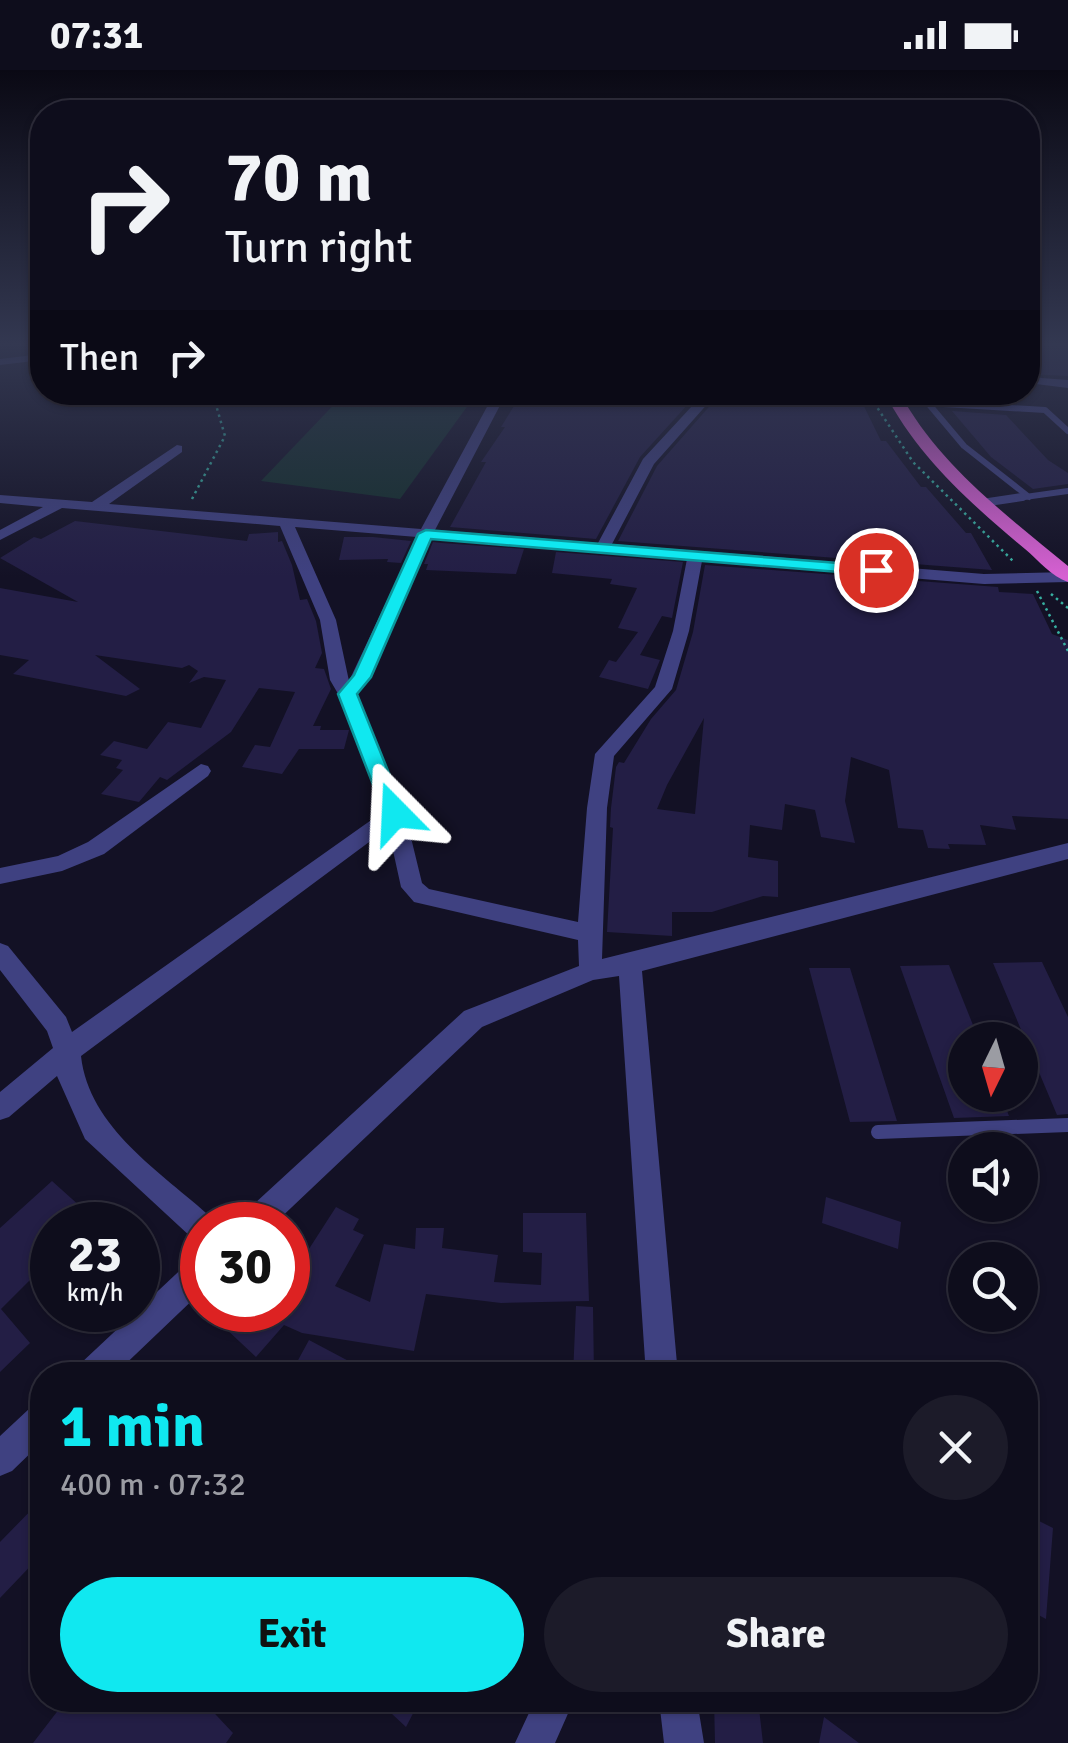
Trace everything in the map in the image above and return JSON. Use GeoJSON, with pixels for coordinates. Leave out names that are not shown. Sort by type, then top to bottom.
{"type":"FeatureCollection","features":[{"type":"Feature","properties":{"kind":"highway"},"geometry":{"type":"LineString","coordinates":[[907,421],[982,503],[1068,577]]}},
{"type":"Feature","properties":{"kind":"street"},"geometry":{"type":"LineString","coordinates":[[347,694],[362,677],[426,534],[486,421]]}},
{"type":"Feature","properties":{"kind":"street"},"geometry":{"type":"LineString","coordinates":[[602,549],[648,462],[685,421]]}},
{"type":"Feature","properties":{"kind":"street"},"geometry":{"type":"LineString","coordinates":[[94,507],[176,449]]}},
{"type":"Feature","properties":{"kind":"street"},"geometry":{"type":"LineString","coordinates":[[0,499],[984,579],[1068,577]]}},
{"type":"Feature","properties":{"kind":"street"},"geometry":{"type":"LineString","coordinates":[[0,536],[59,504]]}},
{"type":"Feature","properties":{"kind":"street"},"geometry":{"type":"LineString","coordinates":[[286,524],[328,620],[339,680],[395,813],[412,887],[422,896],[589,933]]}},
{"type":"Feature","properties":{"kind":"street"},"geometry":{"type":"LineString","coordinates":[[591,971],[589,933],[605,754],[663,689],[682,631],[695,556]]}},
{"type":"Feature","properties":{"kind":"street"},"geometry":{"type":"LineString","coordinates":[[0,876],[62,863],[96,848],[201,771]]}},
{"type":"Feature","properties":{"kind":"street"},"geometry":{"type":"LineString","coordinates":[[0,1108],[68,1054],[98,1024],[395,813]]}},
{"type":"Feature","properties":{"kind":"street"},"geometry":{"type":"LineString","coordinates":[[277,1202],[473,1019],[591,971],[1068,851]]}},
{"type":"Feature","properties":{"kind":"street"},"geometry":{"type":"LineString","coordinates":[[0,953],[56,1025],[68,1054],[71,1084],[95,1130],[180,1208]]}},
{"type":"Feature","properties":{"kind":"street"},"geometry":{"type":"LineString","coordinates":[[630,964],[661,1362]]}},
{"type":"Feature","properties":{"kind":"street"},"geometry":{"type":"LineString","coordinates":[[105,1362],[180,1292]]}},
{"type":"Feature","properties":{"kind":"street"},"geometry":{"type":"LineString","coordinates":[[0,1460],[30,1431]]}},
{"type":"Feature","properties":{"kind":"street"},"geometry":{"type":"LineString","coordinates":[[535,1743],[550,1712]]}},
{"type":"Feature","properties":{"kind":"street"},"geometry":{"type":"LineString","coordinates":[[680,1712],[684,1743]]}},
{"type":"Feature","properties":{"kind":"lane"},"geometry":{"type":"LineString","coordinates":[[943,421],[964,446],[1029,497]]}},
{"type":"Feature","properties":{"kind":"lane"},"geometry":{"type":"LineString","coordinates":[[982,503],[1068,491]]}},
{"type":"Feature","properties":{"kind":"lane"},"geometry":{"type":"LineString","coordinates":[[878,1132],[1068,1125]]}},
{"type":"Feature","properties":{"kind":"path"},"geometry":{"type":"LineString","coordinates":[[184,515],[226,436],[221,421]]}},
{"type":"Feature","properties":{"kind":"path"},"geometry":{"type":"LineString","coordinates":[[1030,578],[1068,651]]}},
{"type":"Feature","properties":{"kind":"green space"},"geometry":{"type":"Polygon","coordinates":[[[318,421],[457,421],[400,499],[261,481],[318,421]]]}},
{"type":"Feature","properties":{"kind":"building"},"geometry":{"type":"Polygon","coordinates":[[[505,421],[673,421],[640,457],[596,539],[450,527],[486,462],[481,462],[505,427],[501,427],[505,421]]]}},
{"type":"Feature","properties":{"kind":"building"},"geometry":{"type":"Polygon","coordinates":[[[696,421],[871,421],[881,441],[886,441],[921,487],[926,487],[966,533],[971,533],[992,570],[618,541],[657,466],[696,421]]]}},
{"type":"Feature","properties":{"kind":"building"},"geometry":{"type":"Polygon","coordinates":[[[961,421],[1012,421],[1048,460],[1068,473],[1068,484],[1033,489],[991,457],[961,421]]]}},
{"type":"Feature","properties":{"kind":"building"},"geometry":{"type":"Polygon","coordinates":[[[75,521],[247,541],[249,534],[278,532],[278,542],[282,541],[292,565],[300,600],[307,599],[316,621],[322,653],[315,668],[324,669],[331,689],[313,726],[321,726],[320,730],[349,730],[344,749],[299,749],[282,774],[242,767],[255,745],[270,747],[295,692],[259,688],[231,732],[167,780],[160,777],[139,802],[101,794],[123,770],[116,768],[122,760],[100,755],[114,741],[147,749],[168,722],[201,728],[226,680],[204,677],[189,683],[198,671],[189,665],[182,668],[95,655],[140,689],[126,696],[13,674],[29,660],[0,655],[0,588],[78,602],[0,558],[34,537],[41,539],[75,521]]]}},
{"type":"Feature","properties":{"kind":"building"},"geometry":{"type":"Polygon","coordinates":[[[344,537],[411,541],[401,563],[387,562],[388,559],[339,560],[344,537]]]}},
{"type":"Feature","properties":{"kind":"building"},"geometry":{"type":"Polygon","coordinates":[[[433,542],[524,549],[516,574],[426,570],[428,564],[424,564],[433,542]]]}},
{"type":"Feature","properties":{"kind":"building"},"geometry":{"type":"Polygon","coordinates":[[[556,552],[683,562],[672,618],[662,616],[640,655],[660,660],[648,689],[599,677],[609,660],[616,662],[638,632],[618,628],[637,588],[610,584],[612,579],[552,573],[556,552]]]}},
{"type":"Feature","properties":{"kind":"building"},"geometry":{"type":"Polygon","coordinates":[[[705,565],[998,587],[999,592],[1033,594],[1052,634],[1068,640],[1068,819],[1012,816],[1016,830],[980,825],[986,845],[928,848],[923,830],[898,828],[889,770],[851,757],[845,801],[855,843],[821,837],[815,810],[785,804],[782,830],[750,825],[748,857],[778,861],[778,897],[763,896],[712,912],[672,912],[672,936],[607,932],[616,767],[619,762],[624,763],[651,719],[676,690],[693,632],[705,565]],[[704,718],[657,809],[695,814],[704,718]]]}},
{"type":"Feature","properties":{"kind":"building"},"geometry":{"type":"Polygon","coordinates":[[[1042,962],[1068,1017],[1068,1114],[1057,1115],[1038,1070],[1038,1022],[1018,1022],[993,963],[1042,962]]]}},
{"type":"Feature","properties":{"kind":"building"},"geometry":{"type":"Polygon","coordinates":[[[949,965],[972,1022],[948,1022],[948,1101],[900,966],[949,965]]]}},
{"type":"Feature","properties":{"kind":"building"},"geometry":{"type":"Polygon","coordinates":[[[809,968],[850,968],[897,1121],[850,1122],[809,968]]]}},
{"type":"Feature","properties":{"kind":"building"},"geometry":{"type":"Polygon","coordinates":[[[952,1112],[1007,1112],[1009,1116],[954,1118],[952,1112]]]}},
{"type":"Feature","properties":{"kind":"building"},"geometry":{"type":"Polygon","coordinates":[[[52,1181],[75,1202],[30,1202],[30,1280],[1,1309],[30,1343],[0,1372],[0,1228],[52,1181]]]}},
{"type":"Feature","properties":{"kind":"building"},"geometry":{"type":"Polygon","coordinates":[[[826,1197],[901,1222],[898,1249],[822,1223],[826,1197]]]}},
{"type":"Feature","properties":{"kind":"building"},"geometry":{"type":"Polygon","coordinates":[[[336,1207],[359,1219],[353,1230],[364,1235],[335,1286],[370,1302],[384,1244],[415,1249],[416,1228],[444,1228],[442,1248],[498,1255],[494,1282],[541,1285],[542,1253],[523,1252],[523,1213],[586,1213],[589,1301],[501,1303],[426,1294],[414,1351],[302,1333],[310,1332],[310,1247],[336,1207]]]}},
{"type":"Feature","properties":{"kind":"building"},"geometry":{"type":"Polygon","coordinates":[[[576,1306],[593,1307],[594,1362],[574,1362],[576,1306]]]}},
{"type":"Feature","properties":{"kind":"building"},"geometry":{"type":"Polygon","coordinates":[[[229,1332],[278,1332],[256,1357],[229,1332]]]}},
{"type":"Feature","properties":{"kind":"building"},"geometry":{"type":"Polygon","coordinates":[[[309,1340],[350,1362],[297,1362],[309,1340]]]}},
{"type":"Feature","properties":{"kind":"building"},"geometry":{"type":"Polygon","coordinates":[[[30,1511],[30,1567],[0,1598],[0,1542],[30,1511]]]}},
{"type":"Feature","properties":{"kind":"building"},"geometry":{"type":"Polygon","coordinates":[[[1038,1520],[1053,1528],[1046,1619],[1038,1615],[1038,1520]]]}},
{"type":"Feature","properties":{"kind":"building"},"geometry":{"type":"Polygon","coordinates":[[[57,1712],[213,1712],[233,1733],[226,1743],[33,1743],[57,1712]]]}},
{"type":"Feature","properties":{"kind":"building"},"geometry":{"type":"Polygon","coordinates":[[[390,1712],[414,1712],[406,1727],[390,1712]]]}},
{"type":"Feature","properties":{"kind":"building"},"geometry":{"type":"Polygon","coordinates":[[[714,1712],[759,1712],[763,1743],[715,1743],[714,1712]]]}},
{"type":"Feature","properties":{"kind":"building"},"geometry":{"type":"Polygon","coordinates":[[[824,1717],[859,1743],[819,1743],[824,1717]]]}},
{"type":"Feature","properties":{"kind":"route"},"geometry":{"type":"LineString","coordinates":[[395,813],[347,694],[362,677],[426,534],[876,570]]}}]}
